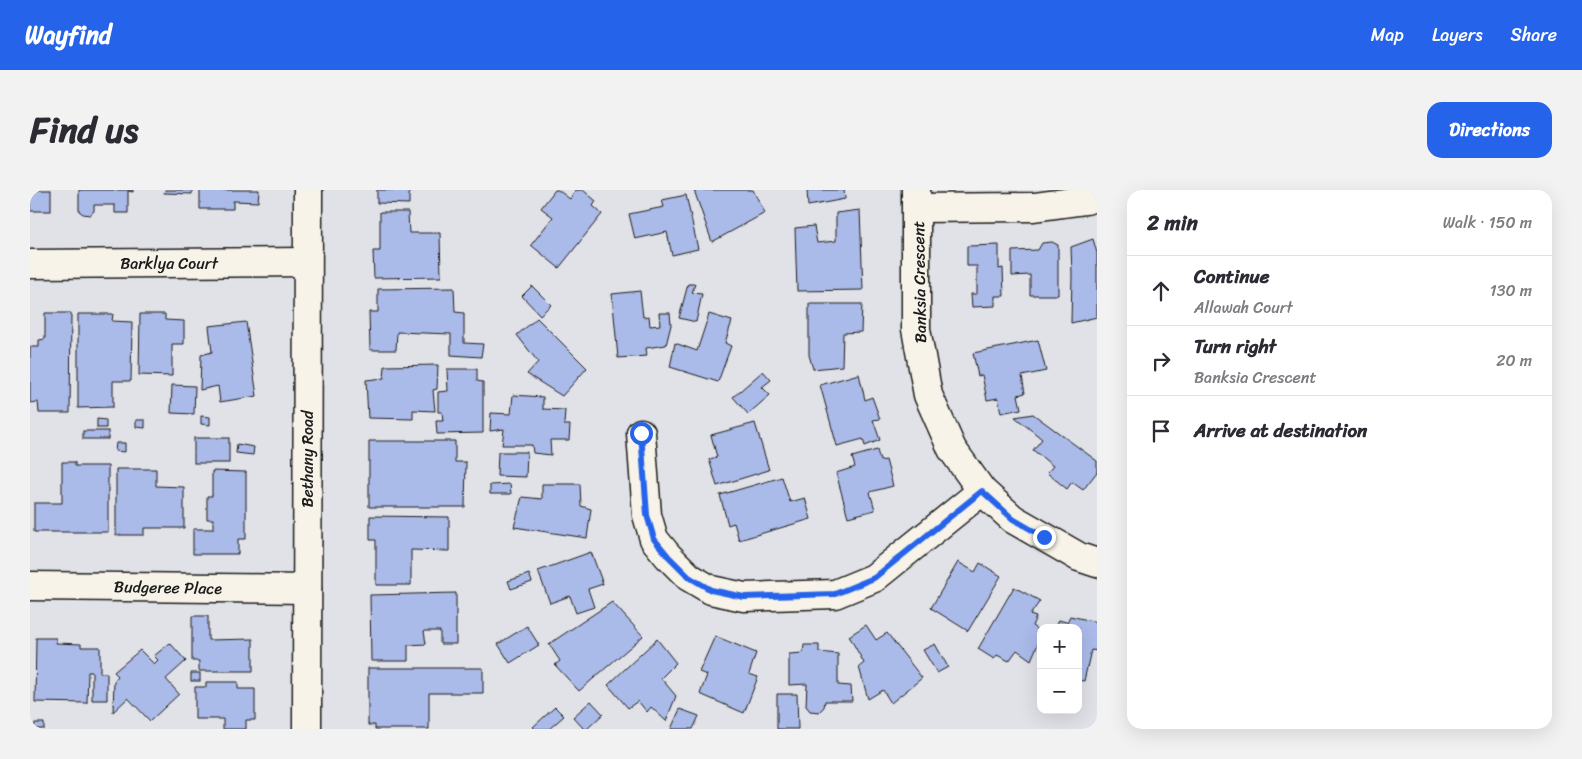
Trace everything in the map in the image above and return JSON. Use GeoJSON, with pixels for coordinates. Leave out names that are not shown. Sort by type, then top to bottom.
{"type":"FeatureCollection","features":[{"type":"Feature","properties":{"kind":"street","name":"Bethany Road"},"geometry":{"type":"LineString","coordinates":[[307,729],[308,190]]}},
{"type":"Feature","properties":{"kind":"street"},"geometry":{"type":"LineString","coordinates":[[917,199],[1034,207],[1086,200],[1097,196]]}},
{"type":"Feature","properties":{"kind":"street","name":"Banksia Crescent"},"geometry":{"type":"LineString","coordinates":[[917,199],[916,329],[928,395],[952,449],[982,491],[1013,519],[1079,557],[1097,563]]}},
{"type":"Feature","properties":{"kind":"street","name":"Barklya Court"},"geometry":{"type":"LineString","coordinates":[[30,264],[307,262]]}},
{"type":"Feature","properties":{"kind":"street"},"geometry":{"type":"LineString","coordinates":[[641,433],[647,515],[654,539],[689,577],[711,590],[744,597],[835,594],[874,578],[982,491]]}},
{"type":"Feature","properties":{"kind":"street","name":"Budgeree Place"},"geometry":{"type":"LineString","coordinates":[[30,586],[307,589]]}},
{"type":"Feature","properties":{"kind":"building"},"geometry":{"type":"Polygon","coordinates":[[[30,190],[51,190],[51,211],[30,211],[30,190]]]}},
{"type":"Feature","properties":{"kind":"building"},"geometry":{"type":"Polygon","coordinates":[[[79,190],[133,190],[133,192],[128,191],[128,213],[115,213],[115,205],[94,205],[94,211],[90,215],[83,214],[79,211],[79,190]]]}},
{"type":"Feature","properties":{"kind":"building"},"geometry":{"type":"Polygon","coordinates":[[[165,190],[192,190],[192,194],[164,193],[165,190]]]}},
{"type":"Feature","properties":{"kind":"building"},"geometry":{"type":"Polygon","coordinates":[[[200,190],[259,190],[258,202],[233,201],[233,209],[200,209],[200,190]]]}},
{"type":"Feature","properties":{"kind":"building"},"geometry":{"type":"Polygon","coordinates":[[[377,190],[409,190],[409,204],[377,203],[377,190]]]}},
{"type":"Feature","properties":{"kind":"building"},"geometry":{"type":"Polygon","coordinates":[[[555,190],[558,190],[570,199],[576,190],[583,190],[596,201],[593,206],[602,214],[559,268],[531,245],[553,217],[541,208],[555,190]]]}},
{"type":"Feature","properties":{"kind":"building"},"geometry":{"type":"Polygon","coordinates":[[[694,190],[753,190],[765,213],[712,242],[694,190]]]}},
{"type":"Feature","properties":{"kind":"building"},"geometry":{"type":"Polygon","coordinates":[[[807,190],[844,190],[845,199],[808,206],[807,190]]]}},
{"type":"Feature","properties":{"kind":"building"},"geometry":{"type":"Polygon","coordinates":[[[686,195],[698,249],[672,255],[667,232],[635,239],[629,214],[664,207],[662,200],[686,195]]]}},
{"type":"Feature","properties":{"kind":"building"},"geometry":{"type":"Polygon","coordinates":[[[860,210],[863,290],[797,291],[795,228],[814,226],[817,243],[836,241],[836,213],[860,210]]]}},
{"type":"Feature","properties":{"kind":"building"},"geometry":{"type":"Polygon","coordinates":[[[380,212],[408,212],[409,233],[440,233],[441,277],[374,278],[373,251],[380,251],[380,212]]]}},
{"type":"Feature","properties":{"kind":"building"},"geometry":{"type":"Polygon","coordinates":[[[1093,239],[1097,253],[1097,317],[1071,323],[1071,247],[1093,239]]]}},
{"type":"Feature","properties":{"kind":"building"},"geometry":{"type":"Polygon","coordinates":[[[1052,242],[1058,245],[1058,295],[1030,295],[1030,275],[1012,276],[1012,251],[1038,250],[1042,243],[1052,242]]]}},
{"type":"Feature","properties":{"kind":"building"},"geometry":{"type":"Polygon","coordinates":[[[999,245],[999,269],[1003,268],[1004,296],[995,296],[995,306],[972,307],[971,294],[977,294],[977,266],[967,266],[967,246],[999,245]]]}},
{"type":"Feature","properties":{"kind":"building"},"geometry":{"type":"Polygon","coordinates":[[[688,284],[695,284],[692,293],[702,294],[696,322],[679,318],[688,284]]]}},
{"type":"Feature","properties":{"kind":"building"},"geometry":{"type":"Polygon","coordinates":[[[532,286],[551,305],[540,315],[522,296],[532,286]]]}},
{"type":"Feature","properties":{"kind":"building"},"geometry":{"type":"Polygon","coordinates":[[[454,288],[455,312],[464,313],[464,343],[483,344],[481,357],[451,355],[451,334],[397,332],[396,350],[370,350],[369,312],[378,312],[378,289],[454,288]]]}},
{"type":"Feature","properties":{"kind":"building"},"geometry":{"type":"Polygon","coordinates":[[[640,291],[643,317],[649,316],[650,326],[660,325],[659,313],[670,313],[671,325],[666,345],[646,348],[647,356],[618,358],[612,294],[640,291]]]}},
{"type":"Feature","properties":{"kind":"building"},"geometry":{"type":"Polygon","coordinates":[[[809,304],[862,304],[861,332],[843,333],[842,366],[813,369],[809,355],[809,304]]]}},
{"type":"Feature","properties":{"kind":"building"},"geometry":{"type":"Polygon","coordinates":[[[45,313],[71,313],[70,413],[39,413],[38,402],[30,403],[30,347],[39,347],[39,340],[45,339],[45,313]]]}},
{"type":"Feature","properties":{"kind":"building"},"geometry":{"type":"Polygon","coordinates":[[[78,314],[113,314],[112,321],[132,322],[131,381],[113,381],[113,407],[78,408],[78,314]]]}},
{"type":"Feature","properties":{"kind":"building"},"geometry":{"type":"Polygon","coordinates":[[[140,314],[165,314],[165,320],[184,321],[184,344],[172,344],[172,376],[139,375],[140,314]]]}},
{"type":"Feature","properties":{"kind":"building"},"geometry":{"type":"Polygon","coordinates":[[[709,314],[732,321],[725,343],[731,346],[718,382],[670,367],[675,343],[697,351],[709,314]]]}},
{"type":"Feature","properties":{"kind":"building"},"geometry":{"type":"Polygon","coordinates":[[[537,318],[587,368],[562,396],[527,374],[538,362],[517,335],[537,318]]]}},
{"type":"Feature","properties":{"kind":"building"},"geometry":{"type":"Polygon","coordinates":[[[246,322],[257,396],[220,402],[218,386],[200,390],[201,355],[212,352],[209,326],[246,322]]]}},
{"type":"Feature","properties":{"kind":"building"},"geometry":{"type":"Polygon","coordinates":[[[1038,340],[1046,371],[1022,376],[1025,393],[1018,395],[1021,409],[1001,413],[998,398],[987,400],[982,375],[978,376],[973,353],[1038,340]]]}},
{"type":"Feature","properties":{"kind":"building"},"geometry":{"type":"Polygon","coordinates":[[[438,365],[437,389],[433,390],[435,411],[413,410],[413,419],[368,418],[366,380],[384,378],[385,366],[438,365]]]}},
{"type":"Feature","properties":{"kind":"building"},"geometry":{"type":"Polygon","coordinates":[[[447,369],[477,369],[477,381],[483,382],[483,433],[437,434],[436,421],[443,421],[442,412],[438,412],[438,392],[448,391],[447,369]]]}},
{"type":"Feature","properties":{"kind":"building"},"geometry":{"type":"Polygon","coordinates":[[[763,371],[771,380],[762,387],[770,395],[748,414],[733,397],[763,371]]]}},
{"type":"Feature","properties":{"kind":"building"},"geometry":{"type":"Polygon","coordinates":[[[859,374],[865,400],[872,397],[880,419],[873,420],[880,440],[865,446],[863,439],[837,446],[820,385],[859,374]]]}},
{"type":"Feature","properties":{"kind":"building"},"geometry":{"type":"Polygon","coordinates":[[[172,385],[195,386],[194,414],[171,413],[172,385]]]}},
{"type":"Feature","properties":{"kind":"building"},"geometry":{"type":"Polygon","coordinates":[[[513,395],[543,397],[543,409],[565,410],[564,425],[570,425],[569,440],[550,440],[551,455],[533,453],[532,445],[502,445],[504,429],[490,431],[491,413],[511,414],[513,395]]]}},
{"type":"Feature","properties":{"kind":"building"},"geometry":{"type":"Polygon","coordinates":[[[1033,414],[1097,461],[1097,472],[1083,490],[1072,482],[1067,489],[1047,473],[1053,466],[1033,450],[1042,439],[1015,417],[1033,414]]]}},
{"type":"Feature","properties":{"kind":"building"},"geometry":{"type":"Polygon","coordinates":[[[201,416],[210,417],[210,425],[201,424],[201,416]]]}},
{"type":"Feature","properties":{"kind":"building"},"geometry":{"type":"Polygon","coordinates":[[[97,419],[106,420],[106,428],[97,428],[97,419]]]}},
{"type":"Feature","properties":{"kind":"building"},"geometry":{"type":"Polygon","coordinates":[[[136,420],[145,420],[145,428],[136,427],[136,420]]]}},
{"type":"Feature","properties":{"kind":"building"},"geometry":{"type":"Polygon","coordinates":[[[755,423],[769,470],[717,486],[709,459],[717,457],[711,435],[755,423]]]}},
{"type":"Feature","properties":{"kind":"building"},"geometry":{"type":"Polygon","coordinates":[[[83,431],[108,431],[108,439],[83,439],[83,431]]]}},
{"type":"Feature","properties":{"kind":"building"},"geometry":{"type":"Polygon","coordinates":[[[194,438],[229,438],[229,463],[194,463],[194,438]]]}},
{"type":"Feature","properties":{"kind":"building"},"geometry":{"type":"Polygon","coordinates":[[[369,441],[455,441],[455,462],[466,462],[465,507],[369,507],[369,441]]]}},
{"type":"Feature","properties":{"kind":"building"},"geometry":{"type":"Polygon","coordinates":[[[116,443],[125,443],[125,452],[115,451],[116,443]]]}},
{"type":"Feature","properties":{"kind":"building"},"geometry":{"type":"Polygon","coordinates":[[[237,444],[254,447],[253,455],[236,453],[237,444]]]}},
{"type":"Feature","properties":{"kind":"building"},"geometry":{"type":"Polygon","coordinates":[[[877,450],[880,461],[886,460],[893,486],[870,492],[875,510],[848,517],[836,473],[855,467],[852,457],[877,450]]]}},
{"type":"Feature","properties":{"kind":"building"},"geometry":{"type":"Polygon","coordinates":[[[498,452],[527,452],[526,477],[497,476],[498,452]]]}},
{"type":"Feature","properties":{"kind":"building"},"geometry":{"type":"Polygon","coordinates":[[[62,462],[75,462],[75,466],[108,466],[108,532],[34,532],[34,503],[62,503],[62,462]]]}},
{"type":"Feature","properties":{"kind":"building"},"geometry":{"type":"Polygon","coordinates":[[[116,469],[156,469],[156,486],[184,487],[184,528],[144,528],[144,535],[116,535],[116,469]]]}},
{"type":"Feature","properties":{"kind":"building"},"geometry":{"type":"Polygon","coordinates":[[[212,471],[246,472],[246,539],[238,539],[238,554],[193,554],[193,529],[213,529],[213,519],[207,519],[207,496],[212,496],[212,471]]]}},
{"type":"Feature","properties":{"kind":"building"},"geometry":{"type":"Polygon","coordinates":[[[782,477],[790,502],[805,498],[811,519],[739,540],[734,523],[728,525],[720,495],[782,477]]]}},
{"type":"Feature","properties":{"kind":"building"},"geometry":{"type":"Polygon","coordinates":[[[510,484],[511,494],[490,494],[490,485],[510,484]]]}},
{"type":"Feature","properties":{"kind":"building"},"geometry":{"type":"Polygon","coordinates":[[[542,484],[580,484],[581,506],[591,509],[587,538],[514,527],[522,497],[542,499],[542,484]]]}},
{"type":"Feature","properties":{"kind":"building"},"geometry":{"type":"Polygon","coordinates":[[[370,516],[449,517],[449,551],[411,550],[411,585],[376,585],[376,540],[370,540],[370,516]]]}},
{"type":"Feature","properties":{"kind":"building"},"geometry":{"type":"Polygon","coordinates":[[[591,552],[603,584],[588,589],[594,607],[576,613],[570,596],[550,603],[538,571],[591,552]]]}},
{"type":"Feature","properties":{"kind":"building"},"geometry":{"type":"Polygon","coordinates":[[[958,562],[975,572],[980,563],[1001,576],[968,631],[931,608],[958,562]]]}},
{"type":"Feature","properties":{"kind":"building"},"geometry":{"type":"Polygon","coordinates":[[[529,574],[532,582],[511,589],[508,581],[529,574]]]}},
{"type":"Feature","properties":{"kind":"building"},"geometry":{"type":"Polygon","coordinates":[[[1014,587],[1040,601],[1030,615],[1036,617],[1032,626],[1037,629],[1037,646],[1031,660],[1017,650],[1009,661],[997,655],[994,659],[978,649],[1014,587]]]}},
{"type":"Feature","properties":{"kind":"building"},"geometry":{"type":"Polygon","coordinates":[[[456,593],[456,644],[440,644],[440,631],[424,631],[426,644],[408,645],[408,661],[371,661],[370,595],[456,593]]]}},
{"type":"Feature","properties":{"kind":"building"},"geometry":{"type":"Polygon","coordinates":[[[612,602],[643,636],[579,691],[555,665],[560,661],[549,644],[612,602]]]}},
{"type":"Feature","properties":{"kind":"building"},"geometry":{"type":"Polygon","coordinates":[[[192,616],[208,616],[208,640],[253,639],[253,671],[199,671],[199,661],[192,661],[192,616]]]}},
{"type":"Feature","properties":{"kind":"building"},"geometry":{"type":"Polygon","coordinates":[[[1070,616],[1097,622],[1097,651],[1091,650],[1084,681],[1082,681],[1082,624],[1056,624],[1058,620],[1067,622],[1070,616]]]}},
{"type":"Feature","properties":{"kind":"building"},"geometry":{"type":"Polygon","coordinates":[[[866,625],[876,640],[887,633],[922,678],[891,703],[883,690],[868,699],[859,667],[864,663],[849,636],[866,625]]]}},
{"type":"Feature","properties":{"kind":"building"},"geometry":{"type":"Polygon","coordinates":[[[527,626],[539,645],[510,663],[498,644],[527,626]]]}},
{"type":"Feature","properties":{"kind":"building"},"geometry":{"type":"Polygon","coordinates":[[[715,636],[756,653],[749,674],[758,677],[744,713],[700,694],[707,675],[699,672],[715,636]]]}},
{"type":"Feature","properties":{"kind":"building"},"geometry":{"type":"Polygon","coordinates":[[[36,638],[56,638],[56,643],[81,644],[81,647],[100,647],[100,673],[107,673],[107,700],[92,700],[92,672],[88,672],[87,703],[35,702],[36,638]]]}},
{"type":"Feature","properties":{"kind":"building"},"geometry":{"type":"Polygon","coordinates":[[[657,639],[676,663],[661,678],[676,696],[666,721],[651,707],[647,712],[638,701],[628,708],[608,685],[657,639]]]}},
{"type":"Feature","properties":{"kind":"building"},"geometry":{"type":"Polygon","coordinates":[[[170,643],[186,661],[166,679],[179,694],[150,721],[128,698],[113,712],[114,681],[118,676],[114,672],[140,650],[154,664],[158,660],[154,656],[170,643]]]}},
{"type":"Feature","properties":{"kind":"building"},"geometry":{"type":"Polygon","coordinates":[[[935,644],[948,667],[937,673],[923,650],[935,644]]]}},
{"type":"Feature","properties":{"kind":"building"},"geometry":{"type":"Polygon","coordinates":[[[804,645],[819,645],[819,652],[838,654],[838,685],[851,686],[852,701],[825,701],[824,707],[819,712],[810,711],[806,706],[807,684],[789,685],[789,654],[803,653],[804,645]]]}},
{"type":"Feature","properties":{"kind":"building"},"geometry":{"type":"Polygon","coordinates":[[[368,668],[483,668],[483,693],[429,693],[429,729],[375,729],[375,725],[368,725],[368,668]]]}},
{"type":"Feature","properties":{"kind":"building"},"geometry":{"type":"Polygon","coordinates":[[[191,673],[200,673],[200,681],[191,681],[191,673]]]}},
{"type":"Feature","properties":{"kind":"building"},"geometry":{"type":"Polygon","coordinates":[[[206,682],[238,682],[238,689],[255,689],[255,720],[246,720],[246,729],[223,729],[223,719],[195,719],[195,687],[206,687],[206,682]]]}},
{"type":"Feature","properties":{"kind":"building"},"geometry":{"type":"Polygon","coordinates":[[[777,694],[797,694],[798,729],[777,729],[777,694]]]}},
{"type":"Feature","properties":{"kind":"building"},"geometry":{"type":"Polygon","coordinates":[[[591,701],[603,714],[587,729],[584,729],[573,717],[591,701]]]}},
{"type":"Feature","properties":{"kind":"building"},"geometry":{"type":"Polygon","coordinates":[[[555,707],[564,716],[549,729],[535,729],[533,727],[555,707]]]}},
{"type":"Feature","properties":{"kind":"building"},"geometry":{"type":"Polygon","coordinates":[[[680,709],[699,716],[693,729],[671,729],[680,709]]]}},
{"type":"Feature","properties":{"kind":"building"},"geometry":{"type":"Polygon","coordinates":[[[35,723],[44,723],[44,729],[34,729],[35,723]]]}},
{"type":"Feature","properties":{"kind":"route"},"geometry":{"type":"LineString","coordinates":[[641,433],[647,515],[654,539],[689,577],[711,590],[744,597],[835,594],[874,578],[982,491],[1013,519],[1044,537]]}}]}
